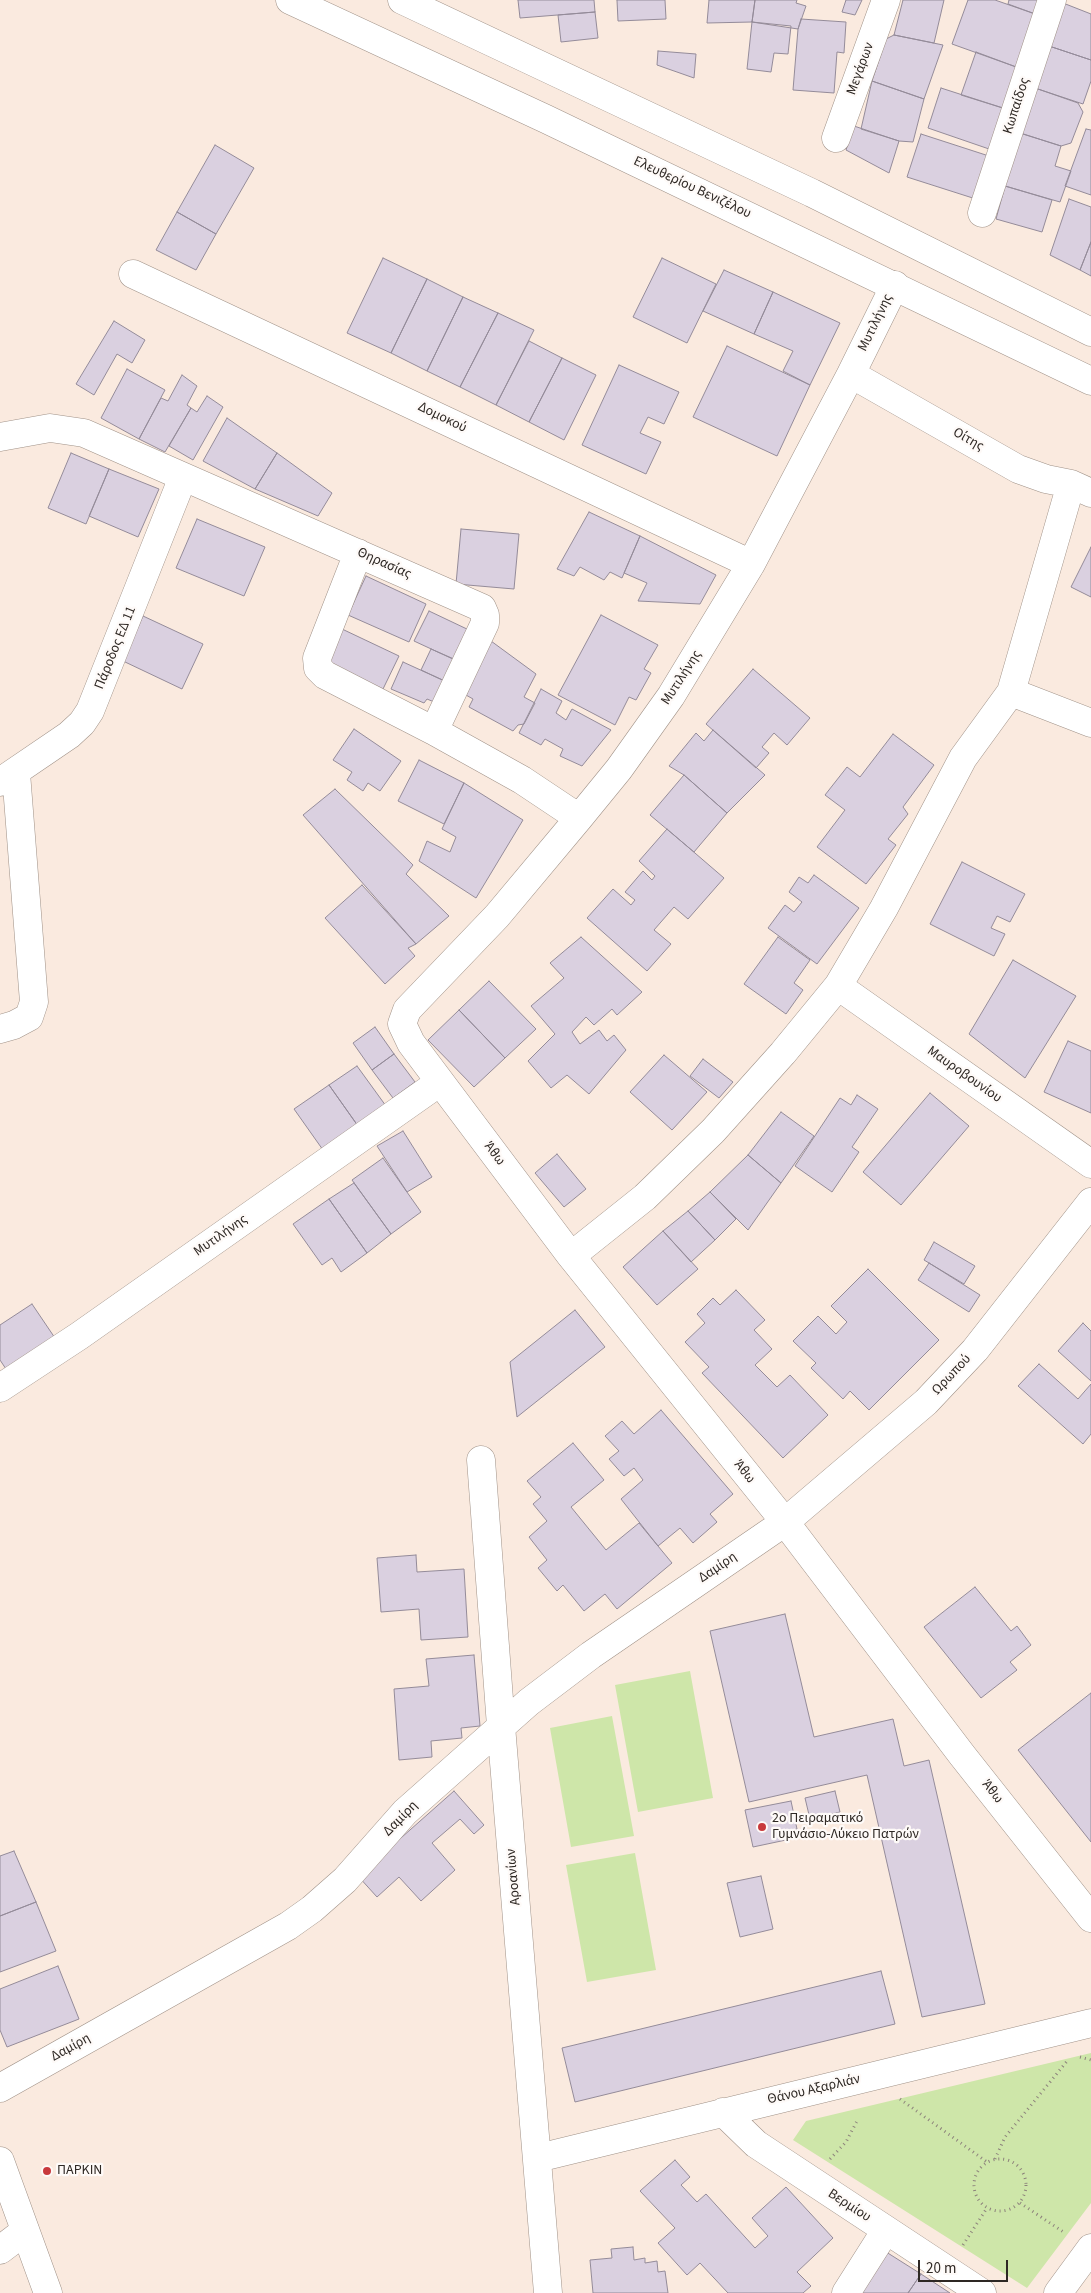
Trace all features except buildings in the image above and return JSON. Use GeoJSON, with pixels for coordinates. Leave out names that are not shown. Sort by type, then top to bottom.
{"type":"FeatureCollection","features":[{"type":"Feature","properties":{"kind":"street","name":"Ελευθερίου Βενιζέλου"},"geometry":{"type":"LineString","coordinates":[[290,0],[895,285],[1091,381]]}},
{"type":"Feature","properties":{"kind":"street"},"geometry":{"type":"LineString","coordinates":[[402,0],[803,189],[1091,332]]}},
{"type":"Feature","properties":{"kind":"street","name":"Μεγάρων"},"geometry":{"type":"LineString","coordinates":[[836,138],[886,0]]}},
{"type":"Feature","properties":{"kind":"street","name":"Κωπαίδος"},"geometry":{"type":"LineString","coordinates":[[982,212],[1052,0]]}},
{"type":"Feature","properties":{"kind":"street","name":"Δομοκού"},"geometry":{"type":"LineString","coordinates":[[133,274],[751,564]]}},
{"type":"Feature","properties":{"kind":"street","name":"Μυτιλήνης"},"geometry":{"type":"LineString","coordinates":[[402,1024],[406,1010],[497,916],[580,818],[619,769],[671,696],[751,564],[851,374],[895,285]]}},
{"type":"Feature","properties":{"kind":"street","name":"Οίτης"},"geometry":{"type":"LineString","coordinates":[[851,374],[1018,469],[1081,489]]}},
{"type":"Feature","properties":{"kind":"street","name":"Θηρασίας"},"geometry":{"type":"LineString","coordinates":[[0,437],[50,428],[84,433],[482,608],[485,615],[485,623],[434,731]]}},
{"type":"Feature","properties":{"kind":"street","name":"Πάροδος ΕΔ 11"},"geometry":{"type":"LineString","coordinates":[[8,778],[70,734],[82,723],[90,711],[183,477]]}},
{"type":"Feature","properties":{"kind":"street"},"geometry":{"type":"LineString","coordinates":[[570,1256],[645,1197],[713,1131],[777,1060],[838,986],[884,908],[963,758],[1010,692],[1081,489]]}},
{"type":"Feature","properties":{"kind":"street"},"geometry":{"type":"LineString","coordinates":[[358,553],[317,658],[318,668],[325,675],[434,731],[522,780],[580,818]]}},
{"type":"Feature","properties":{"kind":"street"},"geometry":{"type":"LineString","coordinates":[[1010,692],[1091,723]]}},
{"type":"Feature","properties":{"kind":"street"},"geometry":{"type":"LineString","coordinates":[[0,1029],[14,1025],[29,1017],[34,1002],[8,778]]}},
{"type":"Feature","properties":{"kind":"street","name":"Μαυροβουνίου"},"geometry":{"type":"LineString","coordinates":[[838,986],[1091,1164]]}},
{"type":"Feature","properties":{"kind":"street","name":"Άθω"},"geometry":{"type":"LineString","coordinates":[[402,1024],[411,1043],[570,1256],[785,1522],[968,1762],[1091,1918]]}},
{"type":"Feature","properties":{"kind":"street","name":"Μυτιλήνης"},"geometry":{"type":"LineString","coordinates":[[0,1388],[78,1336],[440,1082]]}},
{"type":"Feature","properties":{"kind":"street","name":"Ωρωπού"},"geometry":{"type":"LineString","coordinates":[[785,1522],[926,1402],[975,1350],[1091,1202]]}},
{"type":"Feature","properties":{"kind":"street","name":"Αροανίων"},"geometry":{"type":"LineString","coordinates":[[481,1460],[500,1726],[548,2293]]}},
{"type":"Feature","properties":{"kind":"street","name":"Δαμίρη"},"geometry":{"type":"LineString","coordinates":[[0,2088],[280,1930],[312,1909],[338,1886],[405,1812],[541,1691],[785,1522]]}},
{"type":"Feature","properties":{"kind":"street","name":"Θάνου Αξαρλιάν"},"geometry":{"type":"LineString","coordinates":[[538,2158],[1079,2026]]}},
{"type":"Feature","properties":{"kind":"street","name":"Βερμίου"},"geometry":{"type":"LineString","coordinates":[[723,2112],[746,2136],[982,2293]]}},
{"type":"Feature","properties":{"kind":"street"},"geometry":{"type":"LineString","coordinates":[[0,2161],[48,2293]]}},
{"type":"Feature","properties":{"kind":"street"},"geometry":{"type":"LineString","coordinates":[[846,2293],[886,2230]]}},
{"type":"Feature","properties":{"kind":"street"},"geometry":{"type":"LineString","coordinates":[[0,2250],[25,2231]]}},
{"type":"Feature","properties":{"kind":"street"},"geometry":{"type":"LineString","coordinates":[[1058,2293],[1091,2249]]}},
{"type":"Feature","properties":{"kind":"path"},"geometry":{"type":"LineString","coordinates":[[994,2159],[1005,2137],[1072,2055],[1079,2026]]}},
{"type":"Feature","properties":{"kind":"path"},"geometry":{"type":"LineString","coordinates":[[882,2074],[899,2099],[987,2162]]}},
{"type":"Feature","properties":{"kind":"path"},"geometry":{"type":"LineString","coordinates":[[811,2181],[846,2142],[857,2121]]}},
{"type":"Feature","properties":{"kind":"path"},"geometry":{"type":"LineString","coordinates":[[994,2159],[1011,2161],[1023,2172],[1026,2188],[1020,2203],[1005,2211],[988,2208],[977,2198],[974,2182],[980,2168],[994,2159]]}},
{"type":"Feature","properties":{"kind":"path"},"geometry":{"type":"LineString","coordinates":[[1020,2203],[1091,2249]]}},
{"type":"Feature","properties":{"kind":"path"},"geometry":{"type":"LineString","coordinates":[[947,2270],[988,2208]]}},
{"type":"Feature","properties":{"kind":"green space"},"geometry":{"type":"Polygon","coordinates":[[[690,1671],[713,1798],[638,1812],[615,1685],[690,1671]]]}},
{"type":"Feature","properties":{"kind":"green space"},"geometry":{"type":"Polygon","coordinates":[[[612,1716],[634,1836],[571,1847],[550,1728],[612,1716]]]}},
{"type":"Feature","properties":{"kind":"green space"},"geometry":{"type":"Polygon","coordinates":[[[635,1853],[656,1970],[587,1982],[566,1865],[635,1853]]]}},
{"type":"Feature","properties":{"kind":"green space"},"geometry":{"type":"Polygon","coordinates":[[[1091,2053],[1091,2203],[1027,2288],[793,2140],[806,2121],[1091,2053]]]}},
{"type":"Feature","properties":{"kind":"place","name":"2ο Πειραματικό Γυμνάσιο-Λύκειο Πατρών"},"geometry":{"type":"Point","coordinates":[762,1827]}},
{"type":"Feature","properties":{"kind":"place","name":"ΠΑΡΚΙΝ"},"geometry":{"type":"Point","coordinates":[47,2171]}}]}
